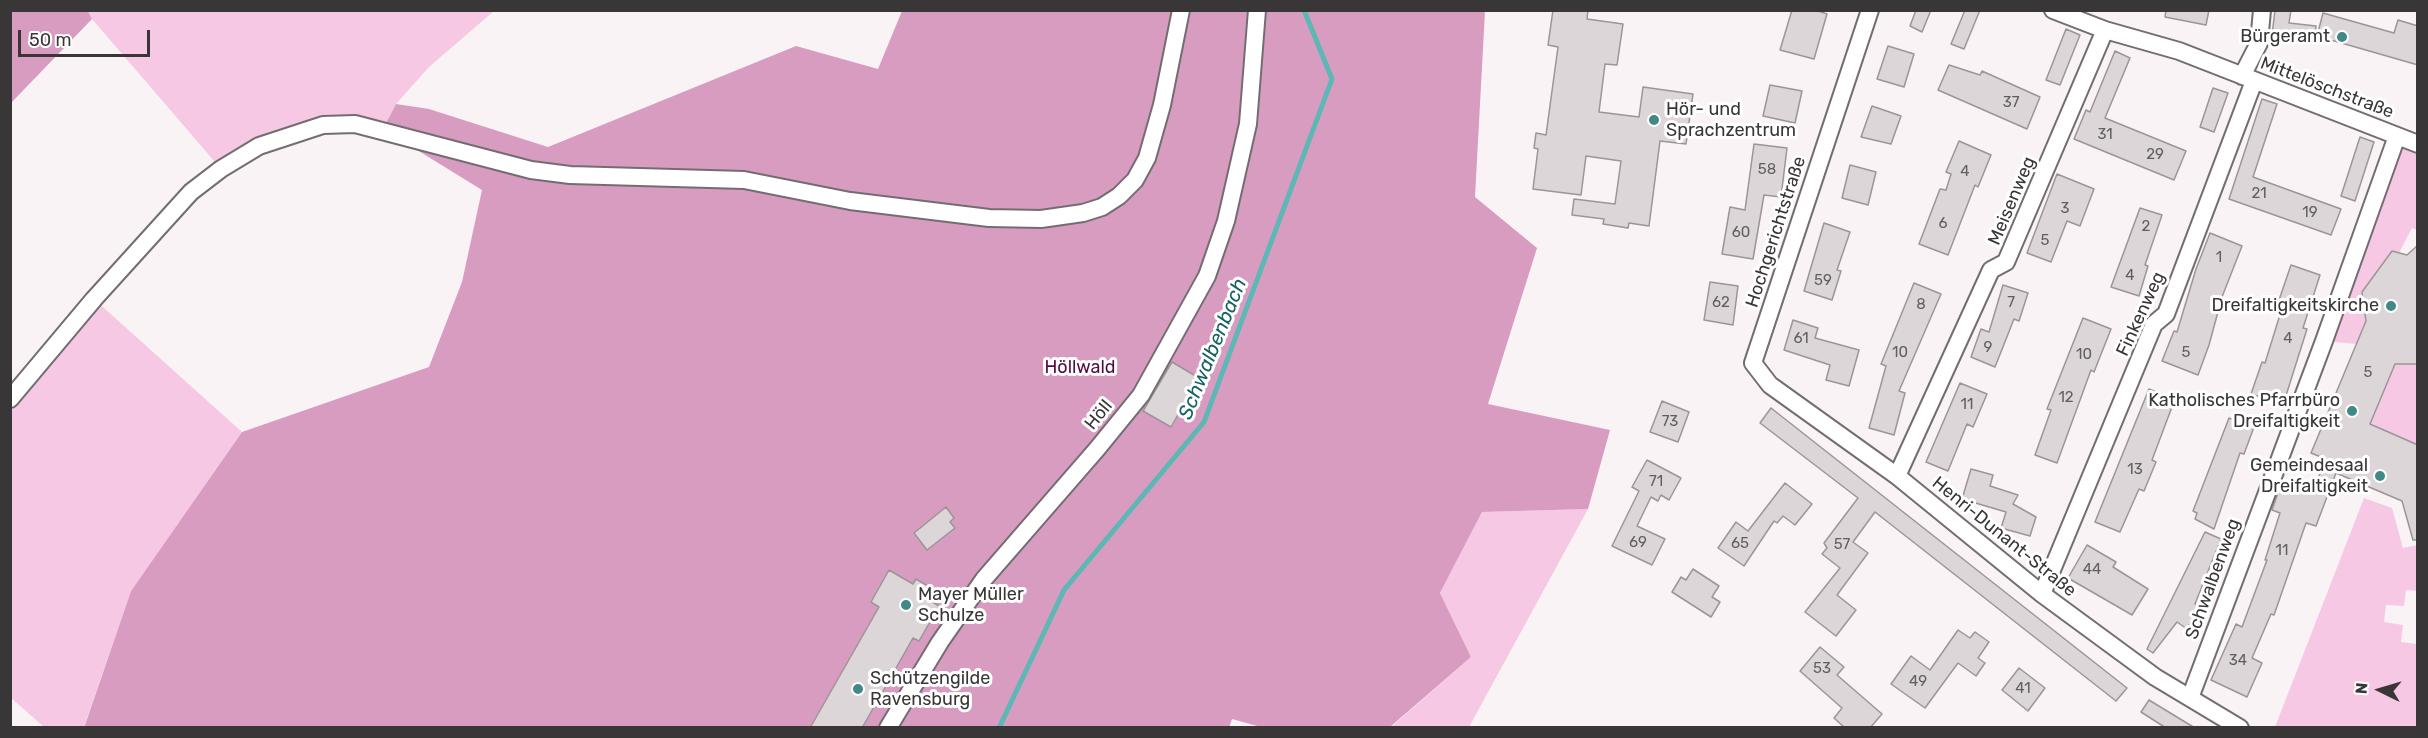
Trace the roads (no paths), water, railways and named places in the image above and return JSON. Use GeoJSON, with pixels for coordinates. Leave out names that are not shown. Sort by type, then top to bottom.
{"type":"FeatureCollection","features":[{"type":"Feature","properties":{"kind":"street"},"geometry":{"type":"LineString","coordinates":[[10,399],[94,299],[191,192],[221,169],[259,146],[323,125],[355,124],[531,170],[570,175],[744,180],[850,201],[989,218],[1041,219],[1083,213],[1102,207],[1119,196],[1135,180],[1147,158],[1162,105],[1181,10]]}},
{"type":"Feature","properties":{"kind":"street","name":"Höll"},"geometry":{"type":"LineString","coordinates":[[888,728],[940,642],[984,579],[1141,395],[1207,276],[1226,221],[1248,124],[1257,10]]}},
{"type":"Feature","properties":{"kind":"street","name":"Hochgerichtstraße"},"geometry":{"type":"LineString","coordinates":[[1753,363],[1870,10]]}},
{"type":"Feature","properties":{"kind":"street","name":"Mittelöschstraße"},"geometry":{"type":"LineString","coordinates":[[2053,10],[2105,30],[2179,51],[2418,144]]}},
{"type":"Feature","properties":{"kind":"street","name":"Finkenweg"},"geometry":{"type":"LineString","coordinates":[[2042,594],[2154,324],[2166,314],[2248,79],[2259,43],[2262,10]]}},
{"type":"Feature","properties":{"kind":"street","name":"Meisenweg"},"geometry":{"type":"LineString","coordinates":[[1897,476],[1991,270],[2006,262],[2105,30]]}},
{"type":"Feature","properties":{"kind":"street","name":"Schwalbenweg"},"geometry":{"type":"LineString","coordinates":[[2190,698],[2249,535],[2324,341],[2397,136]]}},
{"type":"Feature","properties":{"kind":"street","name":"Henri-Dunant-Straße"},"geometry":{"type":"LineString","coordinates":[[1753,363],[1770,385],[1897,476],[2042,594],[2155,677],[2241,728]]}},
{"type":"Feature","properties":{"kind":"waterway","name":"Schwalbenbach"},"geometry":{"type":"LineString","coordinates":[[999,728],[1064,590],[1204,422],[1332,79],[1304,10]]}},
{"type":"Feature","properties":{"kind":"place","name":"Bürgeramt"},"geometry":{"type":"Point","coordinates":[2342,37]}},
{"type":"Feature","properties":{"kind":"place","name":"Hör- und Sprachzentrum"},"geometry":{"type":"Point","coordinates":[1654,120]}},
{"type":"Feature","properties":{"kind":"place","name":"Dreifaltigkeitskirche"},"geometry":{"type":"Point","coordinates":[2391,306]}},
{"type":"Feature","properties":{"kind":"place","name":"Katholisches Pfarrbüro Dreifaltigkeit"},"geometry":{"type":"Point","coordinates":[2352,411]}},
{"type":"Feature","properties":{"kind":"place","name":"Gemeindesaal Dreifaltigkeit"},"geometry":{"type":"Point","coordinates":[2380,476]}},
{"type":"Feature","properties":{"kind":"place","name":"Mayer Müller Schulze"},"geometry":{"type":"Point","coordinates":[906,605]}},
{"type":"Feature","properties":{"kind":"place","name":"Schützengilde Ravensburg"},"geometry":{"type":"Point","coordinates":[858,689]}},
{"type":"Feature","properties":{"kind":"park label","name":"Höllwald"},"geometry":{"type":"Point","coordinates":[1080,368]}}]}
